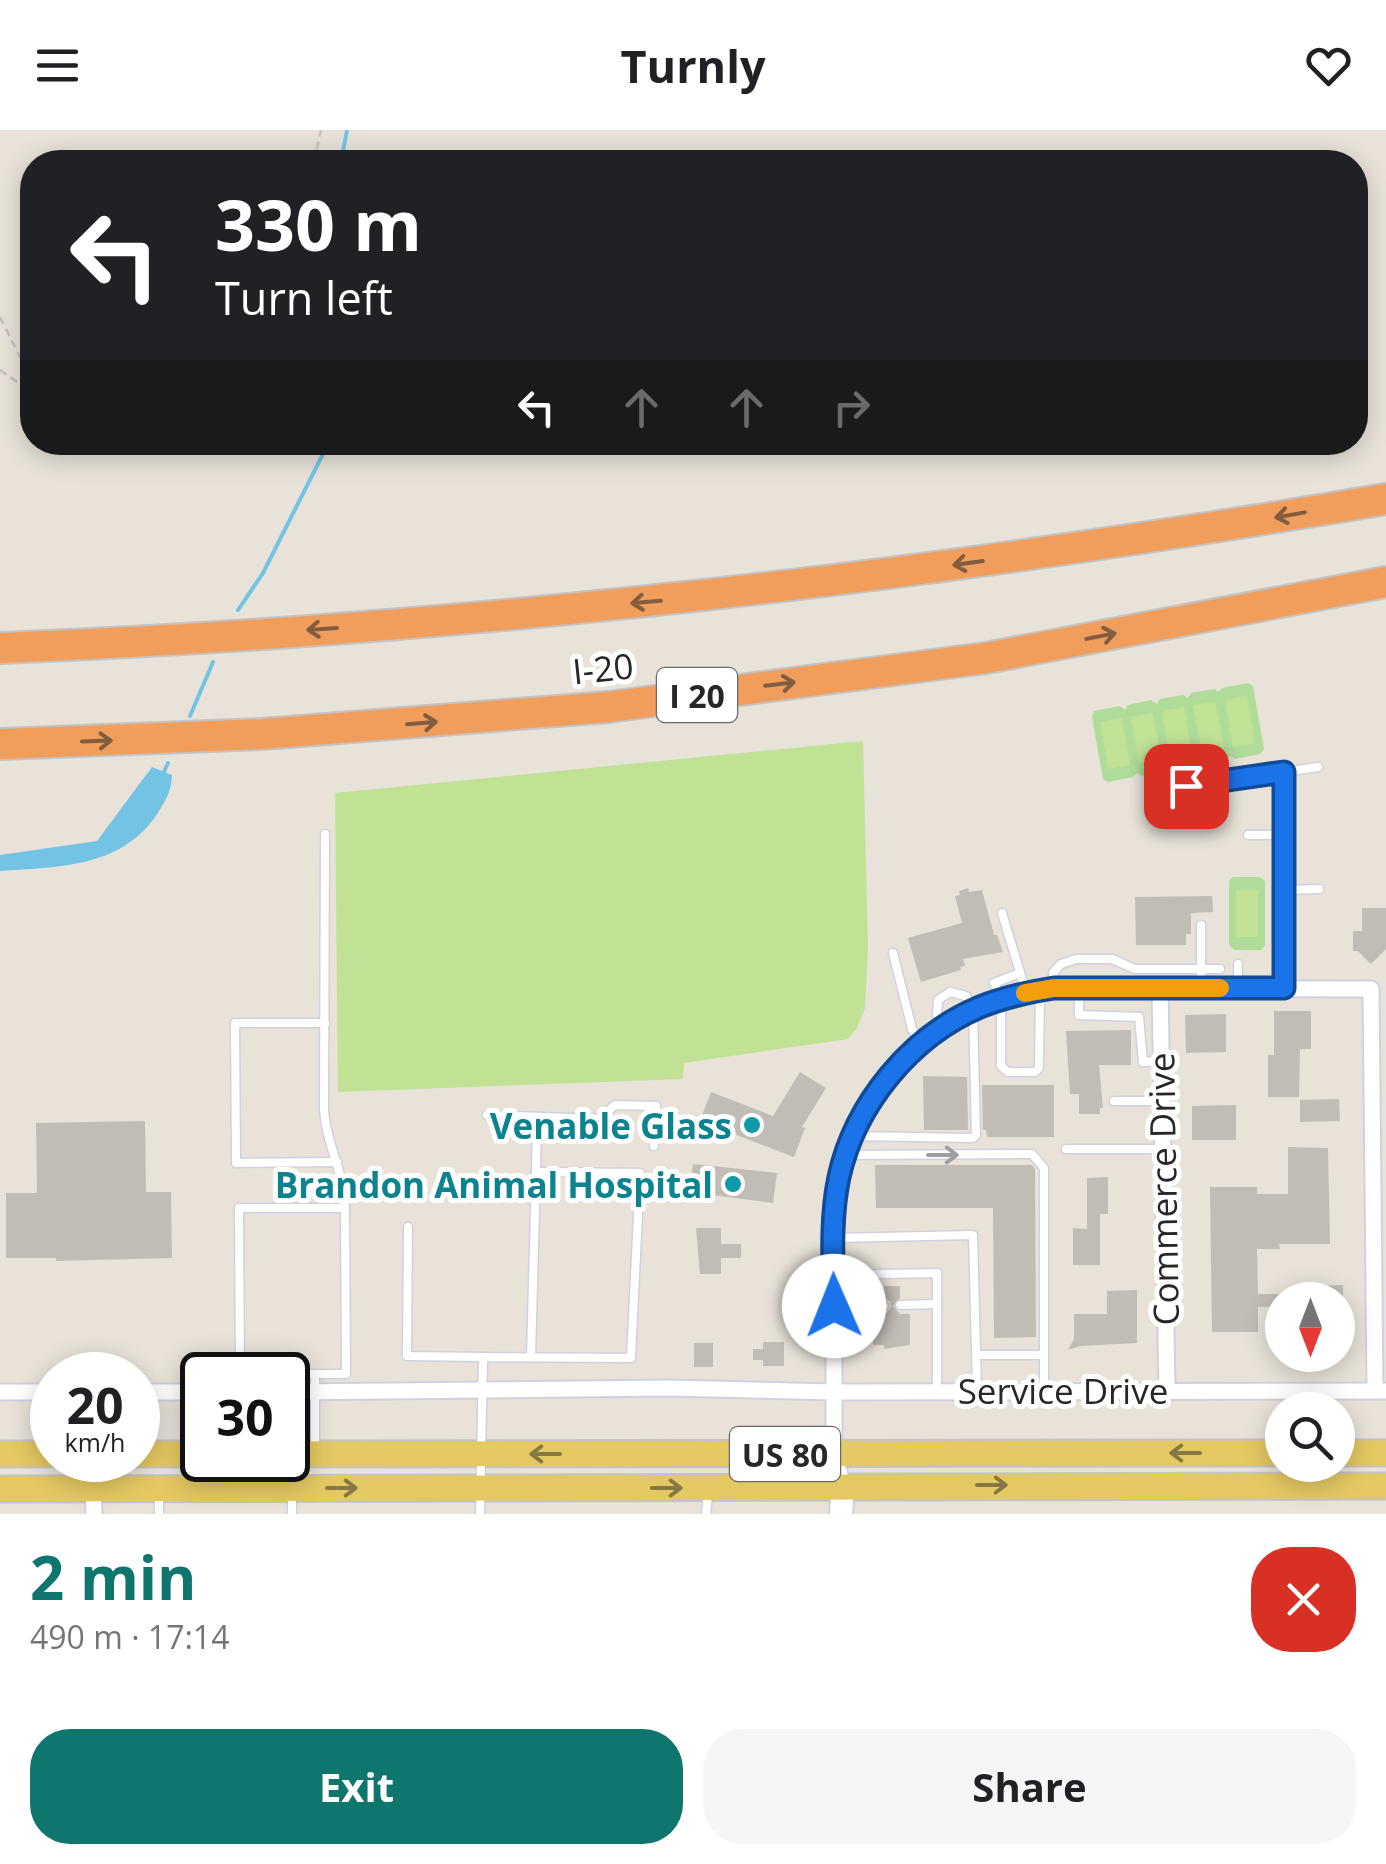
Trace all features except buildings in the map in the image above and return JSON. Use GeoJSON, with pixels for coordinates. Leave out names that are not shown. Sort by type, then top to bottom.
{"type":"FeatureCollection","features":[{"type":"Feature","properties":{"kind":"highway","name":"I-20"},"geometry":{"type":"LineString","coordinates":[[0,648],[458,620],[680,598],[1094,546],[1386,499]]}},
{"type":"Feature","properties":{"kind":"highway","name":"I-20"},"geometry":{"type":"LineString","coordinates":[[0,744],[262,734],[608,706],[986,658],[1386,582]]}},
{"type":"Feature","properties":{"kind":"main road","name":"US 80"},"geometry":{"type":"LineString","coordinates":[[310,1454],[1265,1453]]}},
{"type":"Feature","properties":{"kind":"main road"},"geometry":{"type":"LineString","coordinates":[[1355,1453],[1386,1453]]}},
{"type":"Feature","properties":{"kind":"main road"},"geometry":{"type":"LineString","coordinates":[[0,1454],[30,1454]]}},
{"type":"Feature","properties":{"kind":"main road","name":"US 80"},"geometry":{"type":"LineString","coordinates":[[0,1489],[94,1501],[481,1501],[842,1485],[1386,1486]]}},
{"type":"Feature","properties":{"kind":"street","name":"Commerce Drive"},"geometry":{"type":"LineString","coordinates":[[1160,988],[1167,1390]]}},
{"type":"Feature","properties":{"kind":"street"},"geometry":{"type":"LineString","coordinates":[[841,1514],[842,1485],[834,1454],[833,1238],[834,1208],[852,1136],[880,1088],[922,1043],[973,1010],[1040,990],[1371,989],[1380,1391]]}},
{"type":"Feature","properties":{"kind":"street","name":"Service Drive"},"geometry":{"type":"LineString","coordinates":[[310,1392],[668,1388],[834,1392],[1380,1391]]}},
{"type":"Feature","properties":{"kind":"street"},"geometry":{"type":"LineString","coordinates":[[0,1392],[30,1392]]}},
{"type":"Feature","properties":{"kind":"lane"},"geometry":{"type":"LineString","coordinates":[[1153,790],[1318,766]]}},
{"type":"Feature","properties":{"kind":"lane"},"geometry":{"type":"LineString","coordinates":[[1284,772],[1284,988]]}},
{"type":"Feature","properties":{"kind":"lane"},"geometry":{"type":"LineString","coordinates":[[326,834],[325,1126],[344,1183],[345,1208],[346,1374],[240,1374],[239,1208],[345,1208]]}},
{"type":"Feature","properties":{"kind":"lane"},"geometry":{"type":"LineString","coordinates":[[1248,835],[1284,835]]}},
{"type":"Feature","properties":{"kind":"lane"},"geometry":{"type":"LineString","coordinates":[[1284,890],[1319,889]]}},
{"type":"Feature","properties":{"kind":"lane"},"geometry":{"type":"LineString","coordinates":[[1002,913],[1020,973],[1040,990]]}},
{"type":"Feature","properties":{"kind":"lane"},"geometry":{"type":"LineString","coordinates":[[1202,924],[1202,988]]}},
{"type":"Feature","properties":{"kind":"lane"},"geometry":{"type":"LineString","coordinates":[[893,952],[912,1029],[922,1043]]}},
{"type":"Feature","properties":{"kind":"lane"},"geometry":{"type":"LineString","coordinates":[[1020,973],[994,983],[1001,1000],[1001,1066],[1008,1072],[1035,1072],[1040,1063],[1040,990],[1056,969],[1076,959],[1112,959],[1134,969],[1220,969]]}},
{"type":"Feature","properties":{"kind":"lane"},"geometry":{"type":"LineString","coordinates":[[1238,964],[1238,988]]}},
{"type":"Feature","properties":{"kind":"lane"},"geometry":{"type":"LineString","coordinates":[[1160,969],[1160,988]]}},
{"type":"Feature","properties":{"kind":"lane"},"geometry":{"type":"LineString","coordinates":[[1079,988],[1079,1015],[1139,1017],[1143,1062],[1160,1061]]}},
{"type":"Feature","properties":{"kind":"lane"},"geometry":{"type":"LineString","coordinates":[[1122,988],[1122,1015]]}},
{"type":"Feature","properties":{"kind":"lane"},"geometry":{"type":"LineString","coordinates":[[852,1136],[976,1135],[973,1010],[966,996],[956,992],[942,995],[936,1006],[942,1028]]}},
{"type":"Feature","properties":{"kind":"lane"},"geometry":{"type":"LineString","coordinates":[[324,1023],[235,1024],[236,1163],[336,1162]]}},
{"type":"Feature","properties":{"kind":"lane"},"geometry":{"type":"LineString","coordinates":[[1114,1101],[1160,1102]]}},
{"type":"Feature","properties":{"kind":"lane"},"geometry":{"type":"LineString","coordinates":[[488,1115],[600,1118],[616,1106],[656,1106],[654,1146]]}},
{"type":"Feature","properties":{"kind":"lane"},"geometry":{"type":"LineString","coordinates":[[531,1357],[537,1117]]}},
{"type":"Feature","properties":{"kind":"lane"},"geometry":{"type":"LineString","coordinates":[[1066,1149],[1161,1149]]}},
{"type":"Feature","properties":{"kind":"lane"},"geometry":{"type":"LineString","coordinates":[[845,1155],[1032,1154],[1044,1168],[1044,1390]]}},
{"type":"Feature","properties":{"kind":"lane"},"geometry":{"type":"LineString","coordinates":[[408,1227],[407,1356],[631,1358],[640,1173],[536,1172]]}},
{"type":"Feature","properties":{"kind":"lane"},"geometry":{"type":"LineString","coordinates":[[833,1238],[973,1235],[976,1390]]}},
{"type":"Feature","properties":{"kind":"lane"},"geometry":{"type":"LineString","coordinates":[[833,1274],[937,1274],[937,1391]]}},
{"type":"Feature","properties":{"kind":"lane"},"geometry":{"type":"LineString","coordinates":[[900,1305],[937,1304]]}},
{"type":"Feature","properties":{"kind":"lane"},"geometry":{"type":"LineString","coordinates":[[834,1306],[884,1306]]}},
{"type":"Feature","properties":{"kind":"lane"},"geometry":{"type":"LineString","coordinates":[[976,1355],[1044,1355]]}},
{"type":"Feature","properties":{"kind":"lane"},"geometry":{"type":"LineString","coordinates":[[481,1501],[483,1358]]}},
{"type":"Feature","properties":{"kind":"lane"},"geometry":{"type":"LineString","coordinates":[[315,1374],[315,1454]]}},
{"type":"Feature","properties":{"kind":"lane"},"geometry":{"type":"LineString","coordinates":[[706,1514],[709,1488]]}},
{"type":"Feature","properties":{"kind":"path"},"geometry":{"type":"LineString","coordinates":[[0,317],[20,357]]}},
{"type":"Feature","properties":{"kind":"green space"},"geometry":{"type":"Polygon","coordinates":[[[1248,683],[1253,686],[1264,749],[1260,754],[1235,759],[1230,756],[1205,765],[1200,761],[1196,766],[1173,771],[1168,767],[1165,772],[1142,776],[1137,773],[1108,782],[1103,779],[1094,711],[1120,706],[1125,710],[1128,705],[1151,700],[1157,704],[1160,699],[1183,695],[1188,698],[1191,693],[1214,689],[1219,692],[1248,683]]]}},
{"type":"Feature","properties":{"kind":"green space"},"geometry":{"type":"Polygon","coordinates":[[[1247,696],[1255,743],[1233,747],[1225,700],[1247,696]]]}},
{"type":"Feature","properties":{"kind":"green space"},"geometry":{"type":"Polygon","coordinates":[[[1215,702],[1224,748],[1202,752],[1193,705],[1215,702]]]}},
{"type":"Feature","properties":{"kind":"green space"},"geometry":{"type":"Polygon","coordinates":[[[1184,707],[1192,754],[1170,758],[1162,711],[1184,707]]]}},
{"type":"Feature","properties":{"kind":"green space"},"geometry":{"type":"Polygon","coordinates":[[[1153,713],[1161,759],[1139,763],[1131,717],[1153,713]]]}},
{"type":"Feature","properties":{"kind":"green space"},"geometry":{"type":"Polygon","coordinates":[[[1122,718],[1130,765],[1108,769],[1100,722],[1122,718]]]}},
{"type":"Feature","properties":{"kind":"green space"},"geometry":{"type":"Polygon","coordinates":[[[863,741],[868,947],[865,1008],[848,1039],[684,1063],[683,1079],[338,1092],[335,793],[863,741]]]}},
{"type":"Feature","properties":{"kind":"green space"},"geometry":{"type":"Polygon","coordinates":[[[1233,877],[1260,877],[1265,881],[1265,945],[1261,950],[1234,950],[1229,945],[1229,881],[1233,877]]]}},
{"type":"Feature","properties":{"kind":"green space"},"geometry":{"type":"Polygon","coordinates":[[[1236,890],[1258,890],[1258,937],[1236,937],[1236,890]]]}},
{"type":"Feature","properties":{"kind":"water"},"geometry":{"type":"Polygon","coordinates":[[[152,767],[172,775],[169,792],[155,817],[124,846],[85,862],[0,871],[0,855],[97,841],[152,767]]]}},
{"type":"Feature","properties":{"kind":"waterway"},"geometry":{"type":"LineString","coordinates":[[343,150],[347,130]]}},
{"type":"Feature","properties":{"kind":"waterway"},"geometry":{"type":"LineString","coordinates":[[238,610],[263,573],[322,455]]}},
{"type":"Feature","properties":{"kind":"waterway"},"geometry":{"type":"LineString","coordinates":[[190,716],[213,662]]}},
{"type":"Feature","properties":{"kind":"waterway"},"geometry":{"type":"LineString","coordinates":[[162,776],[168,763]]}},
{"type":"Feature","properties":{"kind":"slow traffic"},"geometry":{"type":"LineString","coordinates":[[1025,993],[1054,988],[1220,988]]}},
{"type":"Feature","properties":{"kind":"place","name":"Venable Glass"},"geometry":{"type":"Point","coordinates":[752,1125]}},
{"type":"Feature","properties":{"kind":"place","name":"Brandon Animal Hospital"},"geometry":{"type":"Point","coordinates":[733,1184]}},
{"type":"Feature","properties":{"kind":"route"},"geometry":{"type":"LineString","coordinates":[[834,1306],[834,1208],[848,1143],[880,1088],[905,1059],[942,1028],[983,1006],[1018,994],[1054,988],[1284,988],[1284,772],[1186,786]]}}]}
